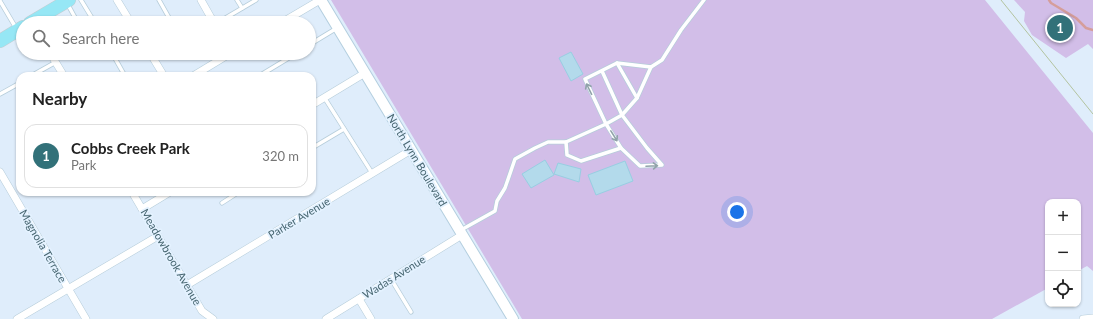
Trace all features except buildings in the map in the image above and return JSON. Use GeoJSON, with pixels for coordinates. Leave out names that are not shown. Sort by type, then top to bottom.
{"type":"FeatureCollection","features":[{"type":"Feature","properties":{"kind":"highway"},"geometry":{"type":"LineString","coordinates":[[51,16],[67,1]]}},
{"type":"Feature","properties":{"kind":"highway"},"geometry":{"type":"LineString","coordinates":[[0,41],[16,32]]}},
{"type":"Feature","properties":{"kind":"street"},"geometry":{"type":"LineString","coordinates":[[117,0],[127,16]]}},
{"type":"Feature","properties":{"kind":"street"},"geometry":{"type":"LineString","coordinates":[[201,0],[211,16]]}},
{"type":"Feature","properties":{"kind":"street"},"geometry":{"type":"LineString","coordinates":[[293,16],[320,0]]}},
{"type":"Feature","properties":{"kind":"street","name":"North Lynn Boulevard"},"geometry":{"type":"LineString","coordinates":[[320,0],[365,72],[513,319]]}},
{"type":"Feature","properties":{"kind":"street"},"geometry":{"type":"LineString","coordinates":[[154,60],[162,72]]}},
{"type":"Feature","properties":{"kind":"street"},"geometry":{"type":"LineString","coordinates":[[200,72],[219,60]]}},
{"type":"Feature","properties":{"kind":"street"},"geometry":{"type":"LineString","coordinates":[[56,62],[62,72]]}},
{"type":"Feature","properties":{"kind":"street"},"geometry":{"type":"LineString","coordinates":[[316,102],[365,72]]}},
{"type":"Feature","properties":{"kind":"street","name":"Parker Avenue"},"geometry":{"type":"LineString","coordinates":[[187,285],[411,150]]}},
{"type":"Feature","properties":{"kind":"street","name":"Magnolia Terrace"},"geometry":{"type":"LineString","coordinates":[[0,172],[86,319]]}},
{"type":"Feature","properties":{"kind":"street","name":"Meadowbrook Avenue"},"geometry":{"type":"LineString","coordinates":[[134,196],[202,311],[213,319]]}},
{"type":"Feature","properties":{"kind":"street"},"geometry":{"type":"LineString","coordinates":[[142,209],[163,196]]}},
{"type":"Feature","properties":{"kind":"street","name":"Wadas Avenue"},"geometry":{"type":"LineString","coordinates":[[326,319],[461,233]]}},
{"type":"Feature","properties":{"kind":"street"},"geometry":{"type":"LineString","coordinates":[[17,319],[158,236]]}},
{"type":"Feature","properties":{"kind":"street"},"geometry":{"type":"LineString","coordinates":[[359,298],[371,319]]}},
{"type":"Feature","properties":{"kind":"lane"},"geometry":{"type":"LineString","coordinates":[[82,0],[91,16]]}},
{"type":"Feature","properties":{"kind":"lane"},"geometry":{"type":"LineString","coordinates":[[159,0],[168,16]]}},
{"type":"Feature","properties":{"kind":"lane"},"geometry":{"type":"LineString","coordinates":[[237,0],[242,8]]}},
{"type":"Feature","properties":{"kind":"lane"},"geometry":{"type":"LineString","coordinates":[[228,16],[256,0]]}},
{"type":"Feature","properties":{"kind":"lane"},"geometry":{"type":"LineString","coordinates":[[461,233],[495,211],[497,201],[505,188],[515,160],[534,148],[548,142],[566,142],[622,115],[636,98],[651,67],[662,60],[681,30],[704,0]]}},
{"type":"Feature","properties":{"kind":"lane"},"geometry":{"type":"LineString","coordinates":[[0,1],[17,16]]}},
{"type":"Feature","properties":{"kind":"lane"},"geometry":{"type":"LineString","coordinates":[[67,1],[74,16]]}},
{"type":"Feature","properties":{"kind":"lane"},"geometry":{"type":"LineString","coordinates":[[316,40],[337,27]]}},
{"type":"Feature","properties":{"kind":"lane"},"geometry":{"type":"LineString","coordinates":[[116,60],[123,72]]}},
{"type":"Feature","properties":{"kind":"lane"},"geometry":{"type":"LineString","coordinates":[[266,72],[285,60]]}},
{"type":"Feature","properties":{"kind":"lane"},"geometry":{"type":"LineString","coordinates":[[38,72],[56,62]]}},
{"type":"Feature","properties":{"kind":"lane"},"geometry":{"type":"LineString","coordinates":[[602,71],[622,115],[662,165],[640,166],[621,148],[606,124],[585,79],[617,63],[651,67]]}},
{"type":"Feature","properties":{"kind":"lane"},"geometry":{"type":"LineString","coordinates":[[617,63],[636,98]]}},
{"type":"Feature","properties":{"kind":"lane"},"geometry":{"type":"LineString","coordinates":[[0,94],[16,85]]}},
{"type":"Feature","properties":{"kind":"lane"},"geometry":{"type":"LineString","coordinates":[[324,97],[372,173]]}},
{"type":"Feature","properties":{"kind":"lane"},"geometry":{"type":"LineString","coordinates":[[316,146],[344,128]]}},
{"type":"Feature","properties":{"kind":"lane"},"geometry":{"type":"LineString","coordinates":[[566,142],[567,155],[581,161],[621,148]]}},
{"type":"Feature","properties":{"kind":"lane"},"geometry":{"type":"LineString","coordinates":[[222,203],[233,196]]}},
{"type":"Feature","properties":{"kind":"lane"},"geometry":{"type":"LineString","coordinates":[[391,279],[411,312]]}},
{"type":"Feature","properties":{"kind":"shaded area"},"geometry":{"type":"Polygon","coordinates":[[[331,0],[985,0],[1093,133],[1093,271],[1087,266],[1081,269],[1081,199],[1045,199],[1045,290],[992,319],[522,319],[331,0]]]}},
{"type":"Feature","properties":{"kind":"shaded area"},"geometry":{"type":"Polygon","coordinates":[[[1014,0],[1093,0],[1093,49],[1088,44],[1066,58],[1032,35],[1024,21],[1025,12],[1014,0]]]}},
{"type":"Feature","properties":{"kind":"waterway"},"geometry":{"type":"LineString","coordinates":[[1049,0],[1051,3],[1076,18],[1086,28],[1093,30]]}},
{"type":"Feature","properties":{"kind":"tram line"},"geometry":{"type":"LineString","coordinates":[[1001,0],[1093,114]]}},
{"type":"Feature","properties":{"kind":"place","name":"Cobbs Creek Park"},"geometry":{"type":"Point","coordinates":[1060,28]}}]}
